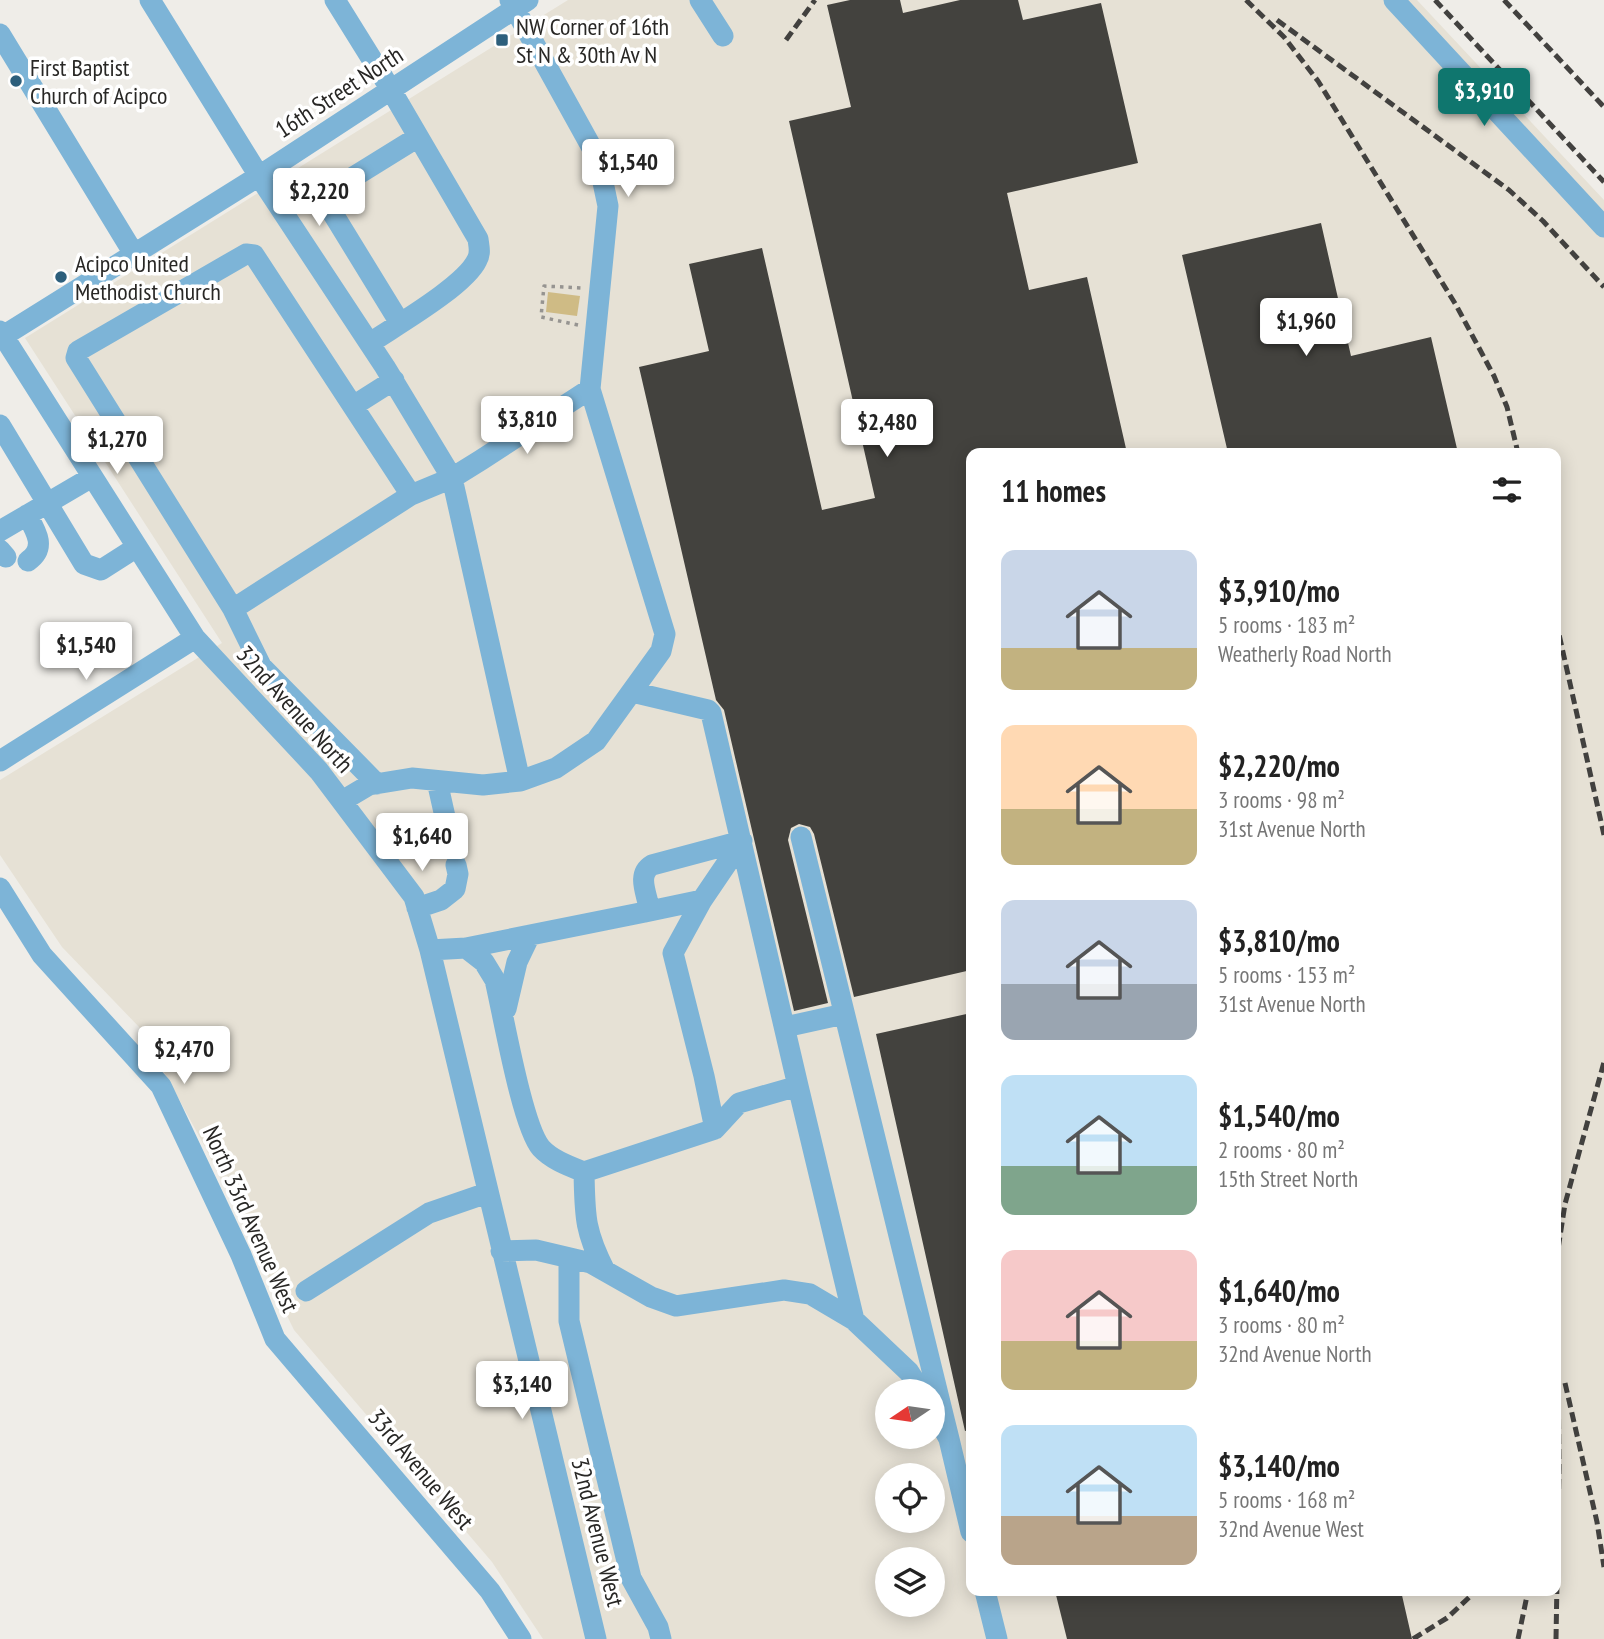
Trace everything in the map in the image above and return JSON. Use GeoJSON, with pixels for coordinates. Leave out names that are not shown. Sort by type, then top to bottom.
{"type":"FeatureCollection","features":[{"type":"Feature","properties":{"kind":"street"},"geometry":{"type":"LineString","coordinates":[[150,0],[259,176],[394,380],[452,478],[520,781]]}},
{"type":"Feature","properties":{"kind":"street"},"geometry":{"type":"LineString","coordinates":[[335,0],[478,239],[480,252],[471,270],[428,306],[370,343]]}},
{"type":"Feature","properties":{"kind":"street"},"geometry":{"type":"LineString","coordinates":[[700,0],[723,36]]}},
{"type":"Feature","properties":{"kind":"street"},"geometry":{"type":"LineString","coordinates":[[1394,0],[1604,227]]}},
{"type":"Feature","properties":{"kind":"street"},"geometry":{"type":"LineString","coordinates":[[342,802],[369,785],[412,778],[484,785],[520,781],[556,768],[596,741],[661,651],[665,634],[590,389],[608,206],[600,168],[518,3]]}},
{"type":"Feature","properties":{"kind":"street","name":"16th Street North"},"geometry":{"type":"LineString","coordinates":[[1,335],[259,176],[518,3]]}},
{"type":"Feature","properties":{"kind":"street"},"geometry":{"type":"LineString","coordinates":[[0,34],[134,254]]}},
{"type":"Feature","properties":{"kind":"street"},"geometry":{"type":"LineString","coordinates":[[400,324],[327,204],[326,194],[418,137]]}},
{"type":"Feature","properties":{"kind":"street"},"geometry":{"type":"LineString","coordinates":[[377,784],[261,666],[233,609],[76,358],[78,351],[246,254],[251,254],[411,495]]}},
{"type":"Feature","properties":{"kind":"street","name":"32nd Avenue North"},"geometry":{"type":"LineString","coordinates":[[1,335],[195,638],[319,771],[414,897],[430,950],[487,1193]]}},
{"type":"Feature","properties":{"kind":"street"},"geometry":{"type":"LineString","coordinates":[[353,406],[394,380]]}},
{"type":"Feature","properties":{"kind":"street"},"geometry":{"type":"LineString","coordinates":[[233,609],[411,495],[452,478],[590,389]]}},
{"type":"Feature","properties":{"kind":"street"},"geometry":{"type":"LineString","coordinates":[[0,425],[84,564],[101,570],[137,547]]}},
{"type":"Feature","properties":{"kind":"street"},"geometry":{"type":"LineString","coordinates":[[0,531],[92,477]]}},
{"type":"Feature","properties":{"kind":"street"},"geometry":{"type":"LineString","coordinates":[[27,515],[39,545],[36,556],[28,561]]}},
{"type":"Feature","properties":{"kind":"street"},"geometry":{"type":"LineString","coordinates":[[0,761],[195,638]]}},
{"type":"Feature","properties":{"kind":"street"},"geometry":{"type":"LineString","coordinates":[[632,692],[710,711],[854,1320]]}},
{"type":"Feature","properties":{"kind":"street"},"geometry":{"type":"LineString","coordinates":[[417,908],[441,900],[455,889],[458,874],[437,781]]}},
{"type":"Feature","properties":{"kind":"street"},"geometry":{"type":"LineString","coordinates":[[800,836],[966,1511]]}},
{"type":"Feature","properties":{"kind":"street"},"geometry":{"type":"LineString","coordinates":[[715,1129],[673,953],[702,900],[742,841]]}},
{"type":"Feature","properties":{"kind":"street"},"geometry":{"type":"LineString","coordinates":[[646,912],[649,907],[643,876],[645,869],[742,841]]}},
{"type":"Feature","properties":{"kind":"street","name":"North 33rd Avenue West"},"geometry":{"type":"LineString","coordinates":[[0,888],[42,955],[161,1086],[230,1232],[275,1339]]}},
{"type":"Feature","properties":{"kind":"street"},"geometry":{"type":"LineString","coordinates":[[430,950],[467,948],[702,900]]}},
{"type":"Feature","properties":{"kind":"street"},"geometry":{"type":"LineString","coordinates":[[504,1019],[517,962],[530,935]]}},
{"type":"Feature","properties":{"kind":"street"},"geometry":{"type":"LineString","coordinates":[[467,948],[484,961],[495,980],[527,1116],[540,1147],[563,1164],[584,1171],[715,1129],[739,1103],[798,1086]]}},
{"type":"Feature","properties":{"kind":"street"},"geometry":{"type":"LineString","coordinates":[[785,1027],[844,1014]]}},
{"type":"Feature","properties":{"kind":"street"},"geometry":{"type":"LineString","coordinates":[[584,1171],[585,1217],[590,1243],[605,1271]]}},
{"type":"Feature","properties":{"kind":"street"},"geometry":{"type":"LineString","coordinates":[[306,1291],[429,1213],[487,1193]]}},
{"type":"Feature","properties":{"kind":"street","name":"32nd Avenue West"},"geometry":{"type":"LineString","coordinates":[[487,1193],[596,1639]]}},
{"type":"Feature","properties":{"kind":"street"},"geometry":{"type":"LineString","coordinates":[[501,1251],[536,1250],[591,1263],[651,1297],[676,1306],[784,1290],[810,1294],[854,1320],[913,1379]]}},
{"type":"Feature","properties":{"kind":"street"},"geometry":{"type":"LineString","coordinates":[[569,1258],[569,1321],[631,1578],[658,1627],[661,1639]]}},
{"type":"Feature","properties":{"kind":"street","name":"33rd Avenue West"},"geometry":{"type":"LineString","coordinates":[[275,1339],[490,1591],[521,1639]]}},
{"type":"Feature","properties":{"kind":"street"},"geometry":{"type":"LineString","coordinates":[[945,1432],[949,1439]]}},
{"type":"Feature","properties":{"kind":"street"},"geometry":{"type":"LineString","coordinates":[[986,1596],[997,1639]]}},
{"type":"Feature","properties":{"kind":"path"},"geometry":{"type":"LineString","coordinates":[[583,326],[541,317],[544,286],[587,288]]}},
{"type":"Feature","properties":{"kind":"shaded area"},"geometry":{"type":"Polygon","coordinates":[[[568,0],[1417,0],[1604,200],[1604,1639],[543,1639],[492,1562],[294,1330],[205,1147],[140,1028],[62,947],[0,855],[0,780],[222,643],[25,338],[568,0]]]}},
{"type":"Feature","properties":{"kind":"shaded area"},"geometry":{"type":"Polygon","coordinates":[[[548,292],[580,296],[577,316],[546,312],[548,292]]]}},
{"type":"Feature","properties":{"kind":"building"},"geometry":{"type":"Polygon","coordinates":[[[850,0],[900,0],[903,13],[960,0],[1018,0],[1023,20],[1101,3],[1138,163],[1007,193],[1029,290],[1087,277],[1126,448],[966,448],[966,971],[854,997],[814,834],[810,827],[799,824],[791,828],[788,840],[828,1003],[794,1011],[724,710],[716,700],[639,367],[709,351],[689,264],[762,248],[822,510],[875,498],[789,121],[851,107],[827,5],[850,0]]]}},
{"type":"Feature","properties":{"kind":"building"},"geometry":{"type":"Polygon","coordinates":[[[1321,223],[1351,356],[1431,337],[1457,448],[1227,448],[1182,255],[1321,223]]]}},
{"type":"Feature","properties":{"kind":"building"},"geometry":{"type":"Polygon","coordinates":[[[966,1014],[966,1431],[965,1431],[876,1034],[966,1014]]]}},
{"type":"Feature","properties":{"kind":"building"},"geometry":{"type":"Polygon","coordinates":[[[1056,1596],[1402,1596],[1412,1639],[1067,1639],[1056,1596]]]}},
{"type":"Feature","properties":{"kind":"railway"},"geometry":{"type":"LineString","coordinates":[[786,40],[815,0]]}},
{"type":"Feature","properties":{"kind":"railway"},"geometry":{"type":"LineString","coordinates":[[1246,0],[1284,37],[1318,81],[1456,305],[1494,376],[1507,407],[1517,448]]}},
{"type":"Feature","properties":{"kind":"railway"},"geometry":{"type":"LineString","coordinates":[[1435,0],[1604,182]]}},
{"type":"Feature","properties":{"kind":"railway"},"geometry":{"type":"LineString","coordinates":[[1504,0],[1604,107]]}},
{"type":"Feature","properties":{"kind":"railway"},"geometry":{"type":"LineString","coordinates":[[1277,20],[1509,190],[1543,221],[1604,287]]}},
{"type":"Feature","properties":{"kind":"railway"},"geometry":{"type":"LineString","coordinates":[[1561,643],[1604,835]]}},
{"type":"Feature","properties":{"kind":"railway"},"geometry":{"type":"LineString","coordinates":[[1561,1230],[1565,1204],[1604,1062]]}},
{"type":"Feature","properties":{"kind":"railway"},"geometry":{"type":"LineString","coordinates":[[1565,1383],[1597,1522],[1604,1567]]}},
{"type":"Feature","properties":{"kind":"railway"},"geometry":{"type":"LineString","coordinates":[[1413,1639],[1447,1618],[1471,1596]]}},
{"type":"Feature","properties":{"kind":"railway"},"geometry":{"type":"LineString","coordinates":[[1518,1639],[1527,1596]]}},
{"type":"Feature","properties":{"kind":"railway"},"geometry":{"type":"LineString","coordinates":[[1556,1639],[1557,1596]]}},
{"type":"Feature","properties":{"kind":"place","name":"NW Corner of 16th St N & 30th Av N"},"geometry":{"type":"Point","coordinates":[502,40]}},
{"type":"Feature","properties":{"kind":"place","name":"First Baptist Church of Acipco"},"geometry":{"type":"Point","coordinates":[16,81]}},
{"type":"Feature","properties":{"kind":"place","name":"Acipco United Methodist Church"},"geometry":{"type":"Point","coordinates":[61,277]}}]}
